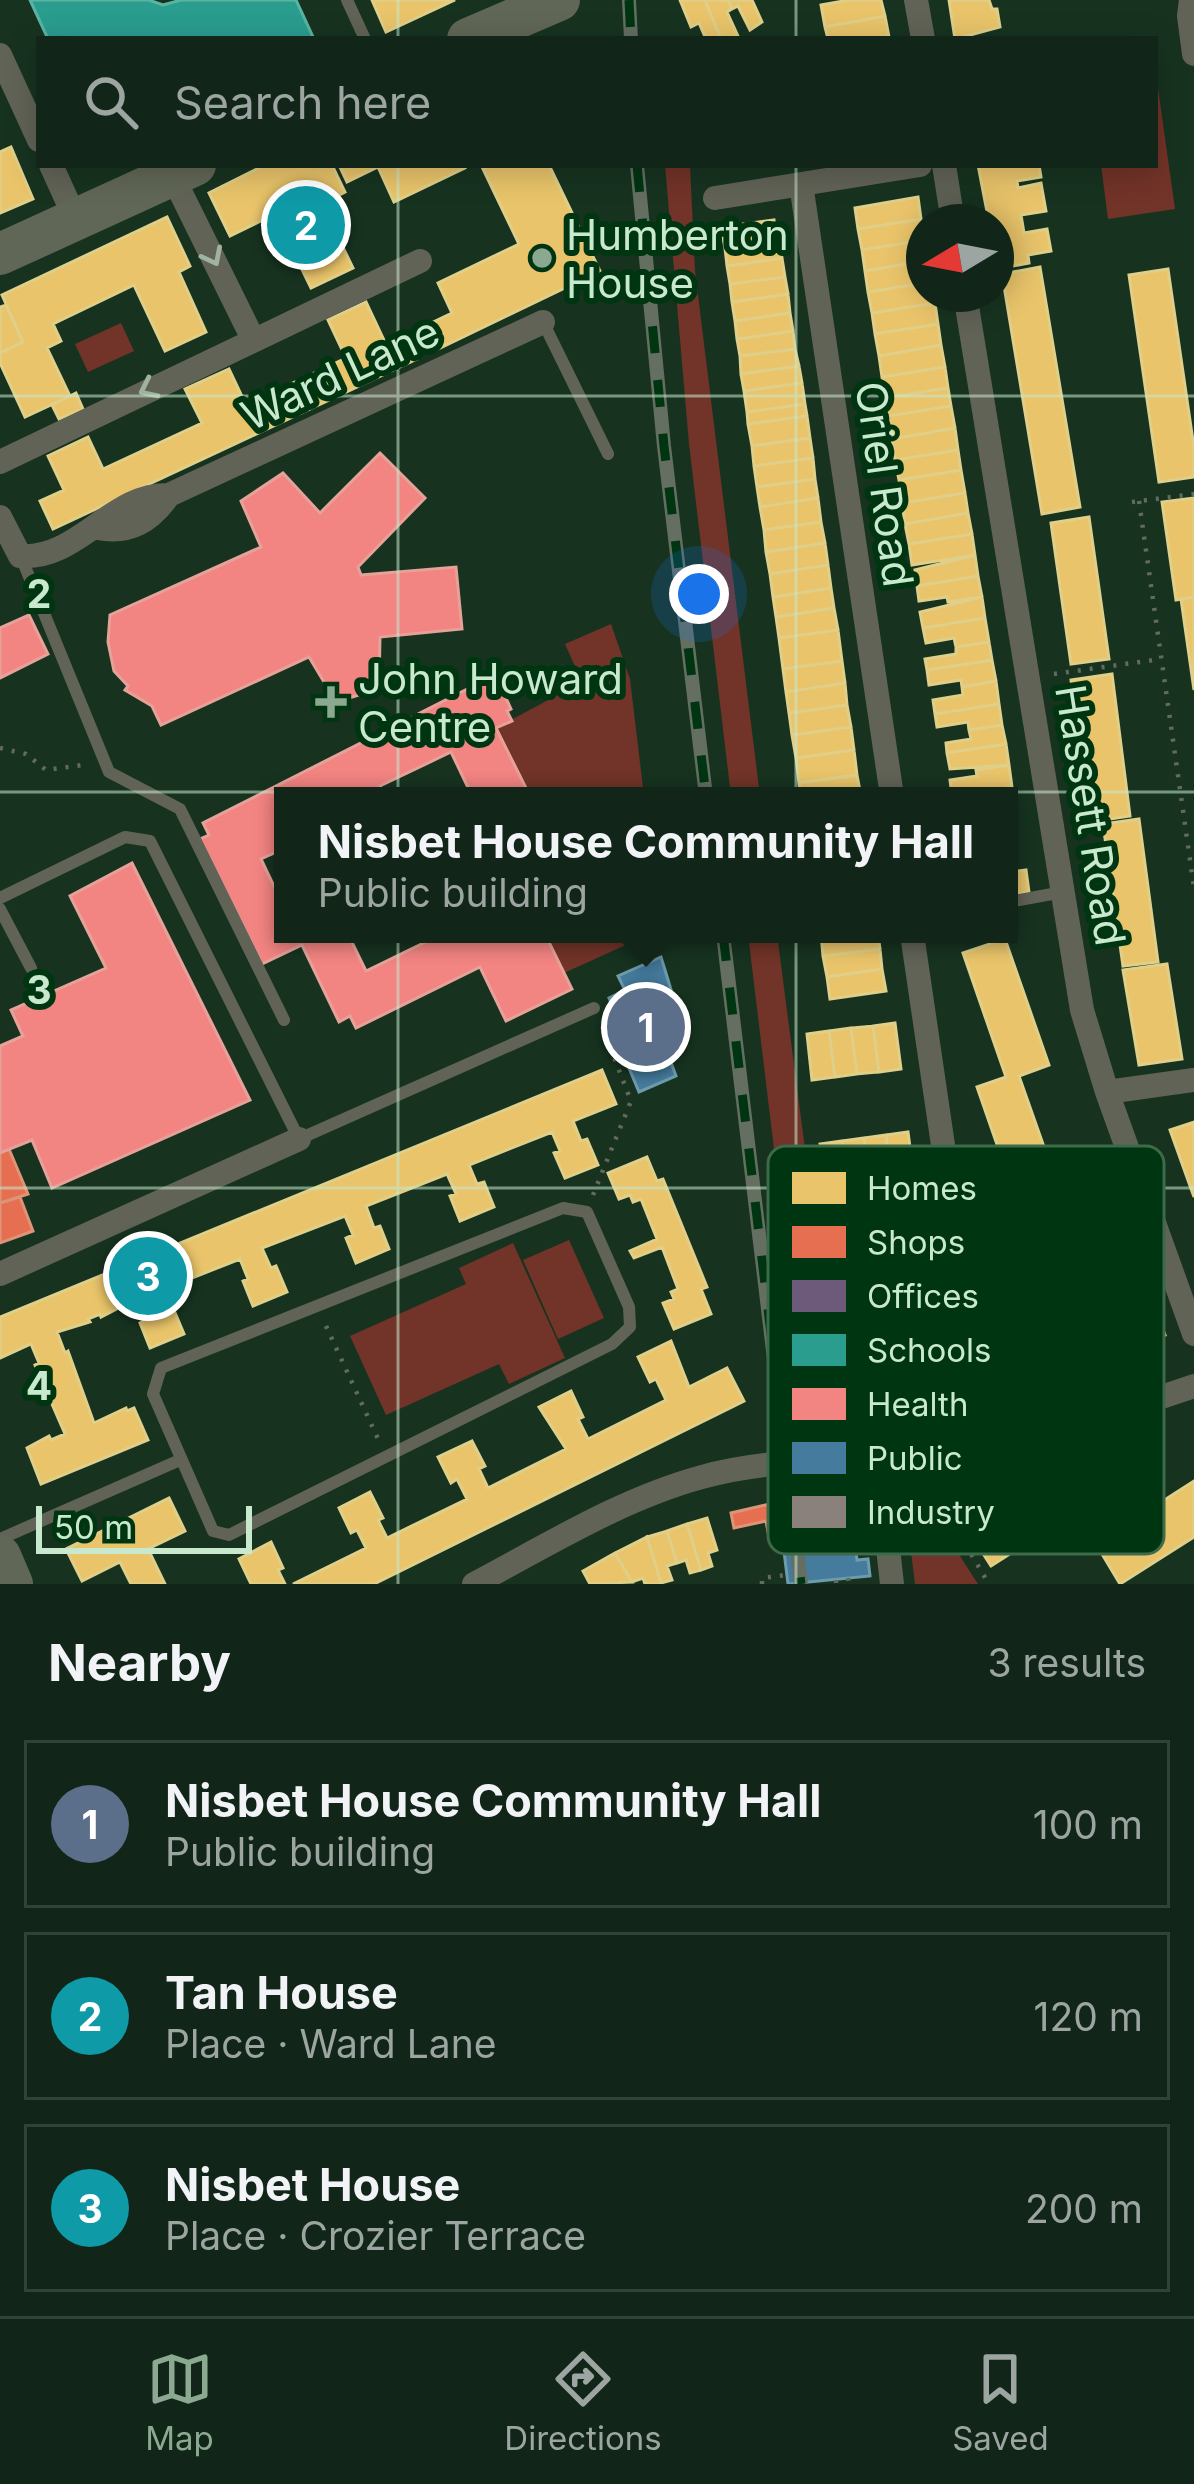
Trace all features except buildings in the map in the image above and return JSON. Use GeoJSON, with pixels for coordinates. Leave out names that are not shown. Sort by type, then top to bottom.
{"type":"FeatureCollection","features":[{"type":"Feature","properties":{"kind":"highway"},"geometry":{"type":"LineString","coordinates":[[474,36],[536,4]]}},
{"type":"Feature","properties":{"kind":"highway"},"geometry":{"type":"LineString","coordinates":[[0,254],[183,170]]}},
{"type":"Feature","properties":{"kind":"highway"},"geometry":{"type":"LineString","coordinates":[[0,1556],[12,1584]]}},
{"type":"Feature","properties":{"kind":"street"},"geometry":{"type":"LineString","coordinates":[[916,0],[922,36]]}},
{"type":"Feature","properties":{"kind":"street"},"geometry":{"type":"LineString","coordinates":[[1191,0],[1194,54]]}},
{"type":"Feature","properties":{"kind":"street"},"geometry":{"type":"LineString","coordinates":[[0,55],[36,133]]}},
{"type":"Feature","properties":{"kind":"street"},"geometry":{"type":"LineString","coordinates":[[52,168],[76,220]]}},
{"type":"Feature","properties":{"kind":"street"},"geometry":{"type":"LineString","coordinates":[[716,199],[901,168]]}},
{"type":"Feature","properties":{"kind":"street"},"geometry":{"type":"LineString","coordinates":[[944,168],[950,204]]}},
{"type":"Feature","properties":{"kind":"street"},"geometry":{"type":"LineString","coordinates":[[183,170],[254,339]]}},
{"type":"Feature","properties":{"kind":"street","name":"Oriel Road"},"geometry":{"type":"LineString","coordinates":[[801,184],[891,787]]}},
{"type":"Feature","properties":{"kind":"street","name":"Ward Lane"},"geometry":{"type":"LineString","coordinates":[[0,462],[420,261]]}},
{"type":"Feature","properties":{"kind":"street","name":"Hassett Road"},"geometry":{"type":"LineString","coordinates":[[968,312],[1082,1010],[1126,1146]]}},
{"type":"Feature","properties":{"kind":"street","name":"Ward Lane"},"geometry":{"type":"LineString","coordinates":[[27,557],[98,527],[119,532],[157,514],[170,495],[543,322]]}},
{"type":"Feature","properties":{"kind":"street"},"geometry":{"type":"LineString","coordinates":[[0,517],[27,557]]}},
{"type":"Feature","properties":{"kind":"street"},"geometry":{"type":"LineString","coordinates":[[913,943],[939,1146]]}},
{"type":"Feature","properties":{"kind":"street"},"geometry":{"type":"LineString","coordinates":[[1107,1093],[1194,1080]]}},
{"type":"Feature","properties":{"kind":"street"},"geometry":{"type":"LineString","coordinates":[[0,1274],[299,1139]]}},
{"type":"Feature","properties":{"kind":"street","name":"Hassett Road"},"geometry":{"type":"LineString","coordinates":[[1164,1251],[1194,1334]]}},
{"type":"Feature","properties":{"kind":"street"},"geometry":{"type":"LineString","coordinates":[[1164,1395],[1194,1385]]}},
{"type":"Feature","properties":{"kind":"street"},"geometry":{"type":"LineString","coordinates":[[474,1584],[654,1492],[705,1476],[768,1466]]}},
{"type":"Feature","properties":{"kind":"street"},"geometry":{"type":"LineString","coordinates":[[890,1554],[892,1584]]}},
{"type":"Feature","properties":{"kind":"lane"},"geometry":{"type":"LineString","coordinates":[[347,0],[364,36]]}},
{"type":"Feature","properties":{"kind":"lane"},"geometry":{"type":"LineString","coordinates":[[543,322],[608,454]]}},
{"type":"Feature","properties":{"kind":"lane"},"geometry":{"type":"LineString","coordinates":[[27,557],[109,772],[180,809],[284,1021]]}},
{"type":"Feature","properties":{"kind":"lane"},"geometry":{"type":"LineString","coordinates":[[0,898],[125,837],[150,841],[299,1139],[594,1008]]}},
{"type":"Feature","properties":{"kind":"lane"},"geometry":{"type":"LineString","coordinates":[[1018,900],[1063,892]]}},
{"type":"Feature","properties":{"kind":"lane"},"geometry":{"type":"LineString","coordinates":[[0,909],[31,968]]}},
{"type":"Feature","properties":{"kind":"lane"},"geometry":{"type":"LineString","coordinates":[[563,1208],[587,1212],[628,1307],[630,1328],[612,1344],[229,1535],[213,1531],[153,1394],[161,1368],[563,1208]]}},
{"type":"Feature","properties":{"kind":"lane"},"geometry":{"type":"LineString","coordinates":[[0,1539],[180,1460]]}},
{"type":"Feature","properties":{"kind":"path"},"geometry":{"type":"LineString","coordinates":[[1194,494],[1136,501],[1194,888]]}},
{"type":"Feature","properties":{"kind":"path"},"geometry":{"type":"LineString","coordinates":[[1029,677],[1162,659]]}},
{"type":"Feature","properties":{"kind":"path"},"geometry":{"type":"LineString","coordinates":[[0,748],[26,754],[46,770],[105,760]]}},
{"type":"Feature","properties":{"kind":"path"},"geometry":{"type":"LineString","coordinates":[[587,1212],[631,1102],[594,1008]]}},
{"type":"Feature","properties":{"kind":"path"},"geometry":{"type":"LineString","coordinates":[[317,1305],[386,1457]]}},
{"type":"Feature","properties":{"kind":"path"},"geometry":{"type":"LineString","coordinates":[[971,1554],[989,1584]]}},
{"type":"Feature","properties":{"kind":"path"},"geometry":{"type":"LineString","coordinates":[[763,1584],[762,1578],[787,1575]]}},
{"type":"Feature","properties":{"kind":"shaded area"},"geometry":{"type":"Polygon","coordinates":[[[1158,88],[1175,209],[1108,219],[1101,168],[1158,168],[1158,88]]]}},
{"type":"Feature","properties":{"kind":"shaded area"},"geometry":{"type":"Polygon","coordinates":[[[665,168],[690,168],[695,271],[759,787],[730,787],[689,444],[665,168]]]}},
{"type":"Feature","properties":{"kind":"shaded area"},"geometry":{"type":"Polygon","coordinates":[[[121,323],[134,351],[88,372],[75,344],[121,323]]]}},
{"type":"Feature","properties":{"kind":"shaded area"},"geometry":{"type":"Polygon","coordinates":[[[611,624],[630,679],[643,787],[526,787],[496,728],[582,682],[565,644],[611,624]]]}},
{"type":"Feature","properties":{"kind":"shaded area"},"geometry":{"type":"Polygon","coordinates":[[[549,943],[630,943],[564,973],[549,943]]]}},
{"type":"Feature","properties":{"kind":"shaded area"},"geometry":{"type":"Polygon","coordinates":[[[749,943],[778,943],[805,1146],[774,1146],[749,943]]]}},
{"type":"Feature","properties":{"kind":"shaded area"},"geometry":{"type":"Polygon","coordinates":[[[569,1240],[604,1318],[558,1339],[523,1260],[569,1240]]]}},
{"type":"Feature","properties":{"kind":"shaded area"},"geometry":{"type":"Polygon","coordinates":[[[513,1243],[565,1358],[509,1384],[499,1364],[386,1415],[350,1336],[466,1284],[459,1268],[513,1243]]]}},
{"type":"Feature","properties":{"kind":"shaded area"},"geometry":{"type":"Polygon","coordinates":[[[911,1554],[959,1554],[978,1584],[915,1584],[911,1554]]]}},
{"type":"Feature","properties":{"kind":"railway"},"geometry":{"type":"LineString","coordinates":[[629,0],[631,36]]}},
{"type":"Feature","properties":{"kind":"railway"},"geometry":{"type":"LineString","coordinates":[[637,168],[664,446],[705,787]]}},
{"type":"Feature","properties":{"kind":"railway"},"geometry":{"type":"LineString","coordinates":[[724,943],[768,1309]]}},
{"type":"Feature","properties":{"kind":"railway"},"geometry":{"type":"LineString","coordinates":[[797,1554],[801,1584]]}},
{"type":"Feature","properties":{"kind":"place","name":"Tan House"},"geometry":{"type":"Point","coordinates":[306,225]}},
{"type":"Feature","properties":{"kind":"place","name":"Humberton House"},"geometry":{"type":"Point","coordinates":[542,258]}},
{"type":"Feature","properties":{"kind":"place","name":"John Howard Centre"},"geometry":{"type":"Point","coordinates":[331,702]}},
{"type":"Feature","properties":{"kind":"place","name":"Nisbet House Community Hall"},"geometry":{"type":"Point","coordinates":[646,1027]}},
{"type":"Feature","properties":{"kind":"place","name":"Nisbet House"},"geometry":{"type":"Point","coordinates":[148,1276]}}]}
